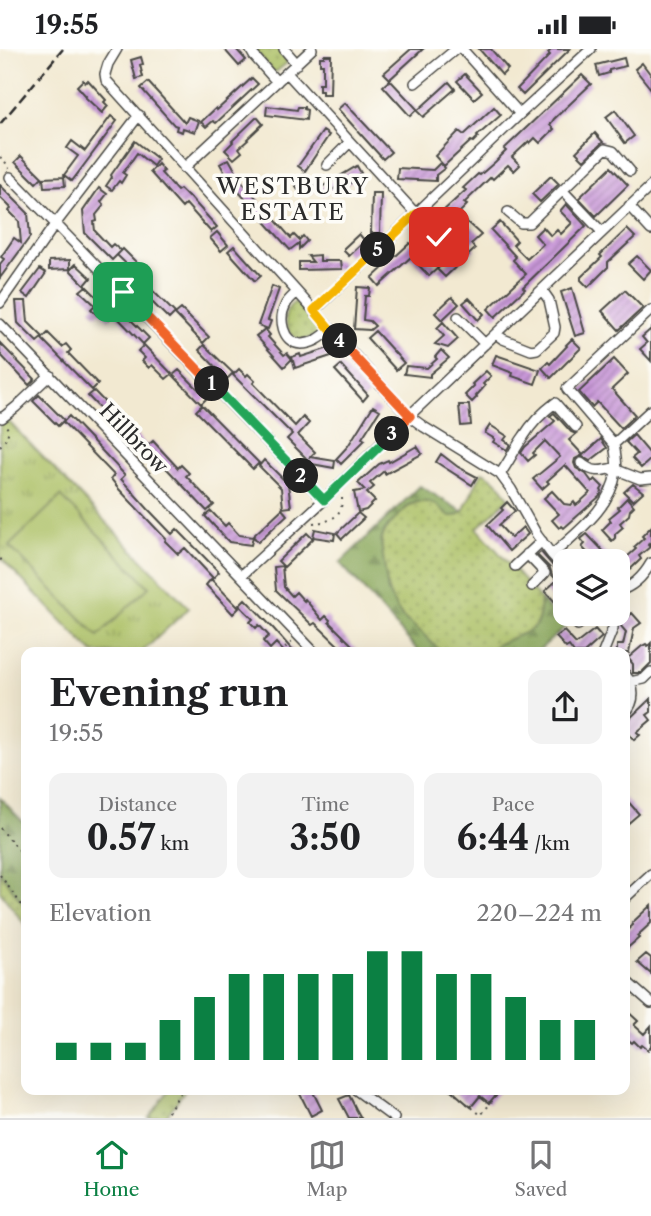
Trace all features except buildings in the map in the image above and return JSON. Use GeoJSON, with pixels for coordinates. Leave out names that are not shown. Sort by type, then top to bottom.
{"type":"FeatureCollection","features":[{"type":"Feature","properties":{"kind":"street"},"geometry":{"type":"LineString","coordinates":[[117,49],[108,64],[106,80],[410,416],[500,474],[552,555],[600,510],[612,487],[617,469],[614,444],[567,389],[651,310]]}},
{"type":"Feature","properties":{"kind":"street"},"geometry":{"type":"LineString","coordinates":[[250,49],[277,82]]}},
{"type":"Feature","properties":{"kind":"street"},"geometry":{"type":"LineString","coordinates":[[284,49],[297,64]]}},
{"type":"Feature","properties":{"kind":"street"},"geometry":{"type":"LineString","coordinates":[[184,168],[312,49]]}},
{"type":"Feature","properties":{"kind":"street"},"geometry":{"type":"LineString","coordinates":[[415,83],[456,49]]}},
{"type":"Feature","properties":{"kind":"street"},"geometry":{"type":"LineString","coordinates":[[462,49],[520,114]]}},
{"type":"Feature","properties":{"kind":"street"},"geometry":{"type":"LineString","coordinates":[[314,310],[591,49]]}},
{"type":"Feature","properties":{"kind":"street"},"geometry":{"type":"LineString","coordinates":[[287,73],[439,237]]}},
{"type":"Feature","properties":{"kind":"street"},"geometry":{"type":"LineString","coordinates":[[0,303],[56,223],[139,115]]}},
{"type":"Feature","properties":{"kind":"street"},"geometry":{"type":"LineString","coordinates":[[327,165],[350,142]]}},
{"type":"Feature","properties":{"kind":"street"},"geometry":{"type":"LineString","coordinates":[[508,212],[521,223],[529,223],[605,149],[612,152],[630,171]]}},
{"type":"Feature","properties":{"kind":"street"},"geometry":{"type":"LineString","coordinates":[[10,177],[324,500]]}},
{"type":"Feature","properties":{"kind":"street"},"geometry":{"type":"LineString","coordinates":[[241,576],[324,500],[651,186]]}},
{"type":"Feature","properties":{"kind":"street"},"geometry":{"type":"LineString","coordinates":[[563,191],[602,232]]}},
{"type":"Feature","properties":{"kind":"street"},"geometry":{"type":"LineString","coordinates":[[629,206],[651,230]]}},
{"type":"Feature","properties":{"kind":"street"},"geometry":{"type":"LineString","coordinates":[[495,334],[531,351],[537,349],[554,333],[555,327],[549,300],[542,290]]}},
{"type":"Feature","properties":{"kind":"street"},"geometry":{"type":"LineString","coordinates":[[297,292],[286,305],[282,317],[282,324],[289,338],[302,344],[323,337],[330,330]]}},
{"type":"Feature","properties":{"kind":"street"},"geometry":{"type":"LineString","coordinates":[[458,317],[485,344]]}},
{"type":"Feature","properties":{"kind":"street","name":"Hillbrow"},"geometry":{"type":"LineString","coordinates":[[0,324],[309,647]]}},
{"type":"Feature","properties":{"kind":"street"},"geometry":{"type":"LineString","coordinates":[[1,417],[50,376]]}},
{"type":"Feature","properties":{"kind":"street"},"geometry":{"type":"LineString","coordinates":[[500,474],[525,433],[555,403],[576,427]]}},
{"type":"Feature","properties":{"kind":"street"},"geometry":{"type":"LineString","coordinates":[[614,444],[651,410]]}},
{"type":"Feature","properties":{"kind":"street"},"geometry":{"type":"LineString","coordinates":[[581,463],[590,470],[617,469],[640,479],[651,478]]}},
{"type":"Feature","properties":{"kind":"street"},"geometry":{"type":"LineString","coordinates":[[515,566],[542,541]]}},
{"type":"Feature","properties":{"kind":"street"},"geometry":{"type":"LineString","coordinates":[[527,554],[545,573],[532,586]]}},
{"type":"Feature","properties":{"kind":"street"},"geometry":{"type":"LineString","coordinates":[[630,585],[649,571]]}},
{"type":"Feature","properties":{"kind":"street"},"geometry":{"type":"LineString","coordinates":[[606,647],[613,626]]}},
{"type":"Feature","properties":{"kind":"street"},"geometry":{"type":"LineString","coordinates":[[630,678],[644,679],[651,672]]}},
{"type":"Feature","properties":{"kind":"street"},"geometry":{"type":"LineString","coordinates":[[630,688],[633,698],[630,706]]}},
{"type":"Feature","properties":{"kind":"street"},"geometry":{"type":"LineString","coordinates":[[630,893],[651,874]]}},
{"type":"Feature","properties":{"kind":"street"},"geometry":{"type":"LineString","coordinates":[[630,985],[651,1003]]}},
{"type":"Feature","properties":{"kind":"street"},"geometry":{"type":"LineString","coordinates":[[363,1095],[394,1118]]}},
{"type":"Feature","properties":{"kind":"path"},"geometry":{"type":"LineString","coordinates":[[0,157],[8,165]]}},
{"type":"Feature","properties":{"kind":"path"},"geometry":{"type":"LineString","coordinates":[[0,446],[9,430],[1,417]]}},
{"type":"Feature","properties":{"kind":"path"},"geometry":{"type":"LineString","coordinates":[[312,523],[331,520],[337,515],[341,509],[342,495]]}},
{"type":"Feature","properties":{"kind":"path"},"geometry":{"type":"LineString","coordinates":[[0,560],[6,557]]}},
{"type":"Feature","properties":{"kind":"path"},"geometry":{"type":"LineString","coordinates":[[286,647],[298,635]]}},
{"type":"Feature","properties":{"kind":"path"},"geometry":{"type":"LineString","coordinates":[[0,828],[21,852]]}},
{"type":"Feature","properties":{"kind":"path"},"geometry":{"type":"LineString","coordinates":[[0,875],[21,904]]}},
{"type":"Feature","properties":{"kind":"path"},"geometry":{"type":"LineString","coordinates":[[164,1118],[179,1095]]}},
{"type":"Feature","properties":{"kind":"path"},"geometry":{"type":"LineString","coordinates":[[456,1095],[481,1115],[497,1095]]}},
{"type":"Feature","properties":{"kind":"green space"},"geometry":{"type":"Polygon","coordinates":[[[254,49],[279,49],[288,62],[276,72],[272,71],[254,49]]]}},
{"type":"Feature","properties":{"kind":"green space"},"geometry":{"type":"Polygon","coordinates":[[[295,302],[322,331],[319,335],[301,341],[291,333],[286,317],[290,306],[295,302]]]}},
{"type":"Feature","properties":{"kind":"green space"},"geometry":{"type":"Polygon","coordinates":[[[6,419],[189,608],[147,647],[87,647],[0,557],[0,424],[6,419]]]}},
{"type":"Feature","properties":{"kind":"green space"},"geometry":{"type":"Polygon","coordinates":[[[482,472],[501,486],[509,498],[477,528],[541,600],[536,625],[494,647],[436,647],[404,619],[388,593],[382,550],[387,528],[405,509],[418,502],[432,502],[446,514],[459,514],[482,472]]]}},
{"type":"Feature","properties":{"kind":"green space"},"geometry":{"type":"Polygon","coordinates":[[[420,486],[463,512],[450,516],[435,504],[417,502],[409,505],[384,531],[381,542],[388,592],[393,602],[402,617],[436,647],[415,647],[340,563],[420,486]]]}},
{"type":"Feature","properties":{"kind":"green space"},"geometry":{"type":"Polygon","coordinates":[[[61,496],[149,587],[98,636],[9,546],[61,496]]]}},
{"type":"Feature","properties":{"kind":"green space"},"geometry":{"type":"Polygon","coordinates":[[[541,600],[553,614],[553,626],[565,627],[543,647],[494,647],[529,631],[536,625],[541,600]]]}},
{"type":"Feature","properties":{"kind":"green space"},"geometry":{"type":"Polygon","coordinates":[[[0,798],[21,820],[21,901],[0,872],[0,798]]]}},
{"type":"Feature","properties":{"kind":"green space"},"geometry":{"type":"Polygon","coordinates":[[[0,872],[21,901],[21,919],[0,892],[0,872]]]}},
{"type":"Feature","properties":{"kind":"green space"},"geometry":{"type":"Polygon","coordinates":[[[165,1095],[181,1095],[165,1118],[149,1118],[165,1095]]]}},
{"type":"Feature","properties":{"kind":"railway"},"geometry":{"type":"LineString","coordinates":[[0,124],[63,49]]}},
{"type":"Feature","properties":{"kind":"district","name":"WESTBURY ESTATE"},"geometry":{"type":"Point","coordinates":[293,199]}},
{"type":"Feature","properties":{"kind":"route"},"geometry":{"type":"LineString","coordinates":[[123,292],[324,500],[410,416],[314,310],[416,214],[439,237]]}}]}
